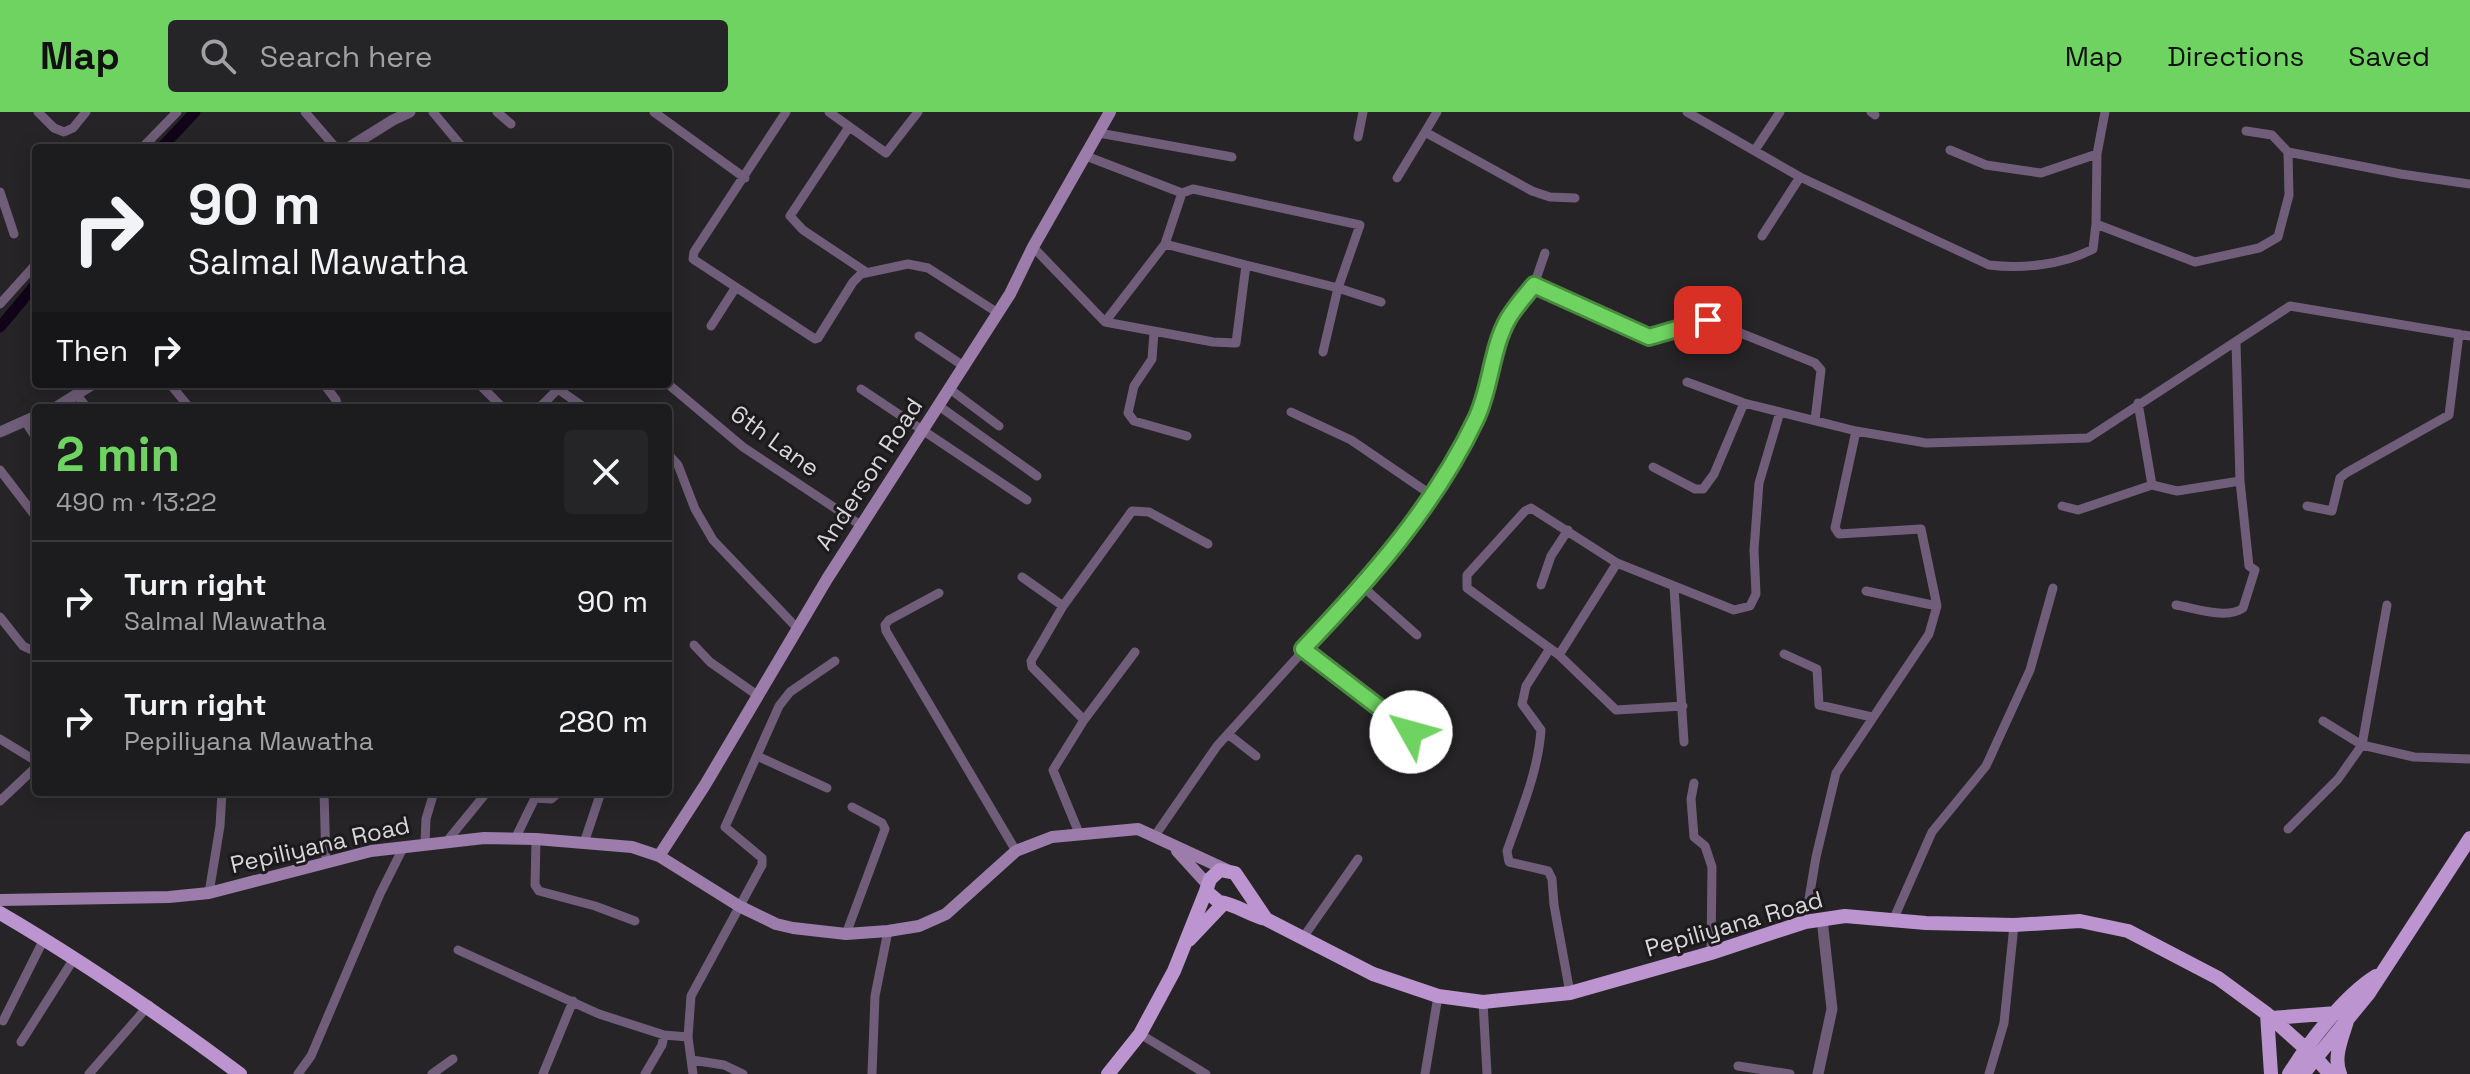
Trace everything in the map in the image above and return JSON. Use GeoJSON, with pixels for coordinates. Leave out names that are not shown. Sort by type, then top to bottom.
{"type":"FeatureCollection","features":[{"type":"Feature","properties":{"kind":"main road","name":"Anderson Road"},"geometry":{"type":"LineString","coordinates":[[659,856],[705,785],[797,628],[998,313],[1110,112]]}},
{"type":"Feature","properties":{"kind":"main road","name":"Pepiliyana Road"},"geometry":{"type":"LineString","coordinates":[[0,900],[169,897],[209,893],[404,846],[447,841],[536,839],[632,847],[659,856],[739,906],[784,926],[846,934],[919,926],[946,914],[1016,851],[1052,837],[1138,829],[1227,870]]}},
{"type":"Feature","properties":{"kind":"main road"},"geometry":{"type":"LineString","coordinates":[[2289,1074],[2342,1015],[2369,993],[2470,838]]}},
{"type":"Feature","properties":{"kind":"main road"},"geometry":{"type":"LineString","coordinates":[[1172,846],[1191,864],[1211,897],[1227,903]]}},
{"type":"Feature","properties":{"kind":"main road"},"geometry":{"type":"LineString","coordinates":[[1108,1074],[1140,1034],[1174,971],[1210,879],[1220,870],[1235,873],[1266,919]]}},
{"type":"Feature","properties":{"kind":"main road"},"geometry":{"type":"LineString","coordinates":[[1186,943],[1227,903],[1236,899],[1241,887],[1240,880]]}},
{"type":"Feature","properties":{"kind":"main road","name":"Pepiliyana Road"},"geometry":{"type":"LineString","coordinates":[[1227,903],[1266,919],[1373,974],[1438,996],[1483,1002],[1570,993],[1822,919],[1845,916],[1926,923],[2014,925],[2080,921],[2128,931],[2218,978],[2269,1016],[2330,1074]]}},
{"type":"Feature","properties":{"kind":"main road"},"geometry":{"type":"LineString","coordinates":[[0,913],[149,1005],[240,1074]]}},
{"type":"Feature","properties":{"kind":"main road"},"geometry":{"type":"LineString","coordinates":[[2271,1074],[2269,1016],[2342,1015]]}},
{"type":"Feature","properties":{"kind":"main road"},"geometry":{"type":"LineString","coordinates":[[2340,1074],[2337,1054],[2342,1015]]}},
{"type":"Feature","properties":{"kind":"main road"},"geometry":{"type":"LineString","coordinates":[[2303,1074],[2311,1053]]}},
{"type":"Feature","properties":{"kind":"street"},"geometry":{"type":"LineString","coordinates":[[38,112],[54,128],[64,132],[73,128],[86,112]]}},
{"type":"Feature","properties":{"kind":"street"},"geometry":{"type":"LineString","coordinates":[[146,144],[177,112]]}},
{"type":"Feature","properties":{"kind":"street"},"geometry":{"type":"LineString","coordinates":[[305,112],[333,144]]}},
{"type":"Feature","properties":{"kind":"street"},"geometry":{"type":"LineString","coordinates":[[354,144],[410,112]]}},
{"type":"Feature","properties":{"kind":"street"},"geometry":{"type":"LineString","coordinates":[[433,112],[460,144]]}},
{"type":"Feature","properties":{"kind":"street"},"geometry":{"type":"LineString","coordinates":[[497,112],[511,124]]}},
{"type":"Feature","properties":{"kind":"street"},"geometry":{"type":"LineString","coordinates":[[654,112],[745,178]]}},
{"type":"Feature","properties":{"kind":"street"},"geometry":{"type":"LineString","coordinates":[[786,112],[694,252],[693,259],[815,339],[853,282],[866,272],[908,264],[928,268],[998,313]]}},
{"type":"Feature","properties":{"kind":"street"},"geometry":{"type":"LineString","coordinates":[[829,112],[886,153],[918,112]]}},
{"type":"Feature","properties":{"kind":"street"},"geometry":{"type":"LineString","coordinates":[[1358,137],[1363,112]]}},
{"type":"Feature","properties":{"kind":"street"},"geometry":{"type":"LineString","coordinates":[[1397,178],[1437,112]]}},
{"type":"Feature","properties":{"kind":"street"},"geometry":{"type":"LineString","coordinates":[[1687,112],[1800,177],[1989,265],[2016,268],[2082,255],[2093,249],[2097,154],[2105,112]]}},
{"type":"Feature","properties":{"kind":"street"},"geometry":{"type":"LineString","coordinates":[[1755,150],[1780,112]]}},
{"type":"Feature","properties":{"kind":"street"},"geometry":{"type":"LineString","coordinates":[[849,127],[790,216],[803,230],[866,272]]}},
{"type":"Feature","properties":{"kind":"street"},"geometry":{"type":"LineString","coordinates":[[2246,131],[2272,135],[2288,152],[2470,184]]}},
{"type":"Feature","properties":{"kind":"street"},"geometry":{"type":"LineString","coordinates":[[1425,132],[1532,191],[1550,197],[1575,198]]}},
{"type":"Feature","properties":{"kind":"street"},"geometry":{"type":"LineString","coordinates":[[1099,133],[1232,157]]}},
{"type":"Feature","properties":{"kind":"street"},"geometry":{"type":"LineString","coordinates":[[1950,150],[1986,165],[2041,173],[2097,154]]}},
{"type":"Feature","properties":{"kind":"street"},"geometry":{"type":"LineString","coordinates":[[2096,224],[2195,262],[2259,248],[2278,237],[2289,195],[2288,152]]}},
{"type":"Feature","properties":{"kind":"street"},"geometry":{"type":"LineString","coordinates":[[1086,156],[1182,193],[1193,189],[1360,225],[1338,288],[1323,352]]}},
{"type":"Feature","properties":{"kind":"street"},"geometry":{"type":"LineString","coordinates":[[1762,236],[1800,177]]}},
{"type":"Feature","properties":{"kind":"street"},"geometry":{"type":"LineString","coordinates":[[0,192],[14,234]]}},
{"type":"Feature","properties":{"kind":"street"},"geometry":{"type":"LineString","coordinates":[[1105,322],[1165,244],[1182,193]]}},
{"type":"Feature","properties":{"kind":"street"},"geometry":{"type":"LineString","coordinates":[[1165,244],[1381,302]]}},
{"type":"Feature","properties":{"kind":"street"},"geometry":{"type":"LineString","coordinates":[[1033,247],[1105,322],[1213,342],[1236,343],[1246,265]]}},
{"type":"Feature","properties":{"kind":"street"},"geometry":{"type":"LineString","coordinates":[[1154,837],[1228,734],[1362,586],[1433,496],[1477,417],[1507,321],[1534,285],[1545,253]]}},
{"type":"Feature","properties":{"kind":"street"},"geometry":{"type":"LineString","coordinates":[[0,304],[32,268]]}},
{"type":"Feature","properties":{"kind":"street"},"geometry":{"type":"LineString","coordinates":[[1534,285],[1649,337],[1708,320],[1815,363],[1821,370],[1815,420]]}},
{"type":"Feature","properties":{"kind":"street"},"geometry":{"type":"LineString","coordinates":[[711,326],[736,287]]}},
{"type":"Feature","properties":{"kind":"street"},"geometry":{"type":"LineString","coordinates":[[1687,382],[1744,403],[1856,431],[1926,443],[2088,438],[2290,306],[2470,336]]}},
{"type":"Feature","properties":{"kind":"street"},"geometry":{"type":"LineString","coordinates":[[1154,332],[1152,359],[1134,386],[1128,413],[1134,421],[1187,436]]}},
{"type":"Feature","properties":{"kind":"street"},"geometry":{"type":"LineString","coordinates":[[2307,506],[2332,511],[2340,478],[2346,473],[2449,415],[2459,334]]}},
{"type":"Feature","properties":{"kind":"street"},"geometry":{"type":"LineString","coordinates":[[919,336],[965,367]]}},
{"type":"Feature","properties":{"kind":"street"},"geometry":{"type":"LineString","coordinates":[[2176,605],[2222,613],[2238,612],[2243,608],[2255,570],[2249,566],[2240,481],[2236,342]]}},
{"type":"Feature","properties":{"kind":"street","name":"6th Lane"},"geometry":{"type":"LineString","coordinates":[[672,387],[743,447],[862,526]]}},
{"type":"Feature","properties":{"kind":"street"},"geometry":{"type":"LineString","coordinates":[[62,404],[87,388]]}},
{"type":"Feature","properties":{"kind":"street"},"geometry":{"type":"LineString","coordinates":[[173,388],[187,404]]}},
{"type":"Feature","properties":{"kind":"street"},"geometry":{"type":"LineString","coordinates":[[483,388],[499,404]]}},
{"type":"Feature","properties":{"kind":"street"},"geometry":{"type":"LineString","coordinates":[[542,404],[556,388]]}},
{"type":"Feature","properties":{"kind":"street"},"geometry":{"type":"LineString","coordinates":[[560,388],[580,404]]}},
{"type":"Feature","properties":{"kind":"street"},"geometry":{"type":"LineString","coordinates":[[861,389],[1027,500]]}},
{"type":"Feature","properties":{"kind":"street"},"geometry":{"type":"LineString","coordinates":[[951,390],[999,426]]}},
{"type":"Feature","properties":{"kind":"street"},"geometry":{"type":"LineString","coordinates":[[77,395],[84,404]]}},
{"type":"Feature","properties":{"kind":"street"},"geometry":{"type":"LineString","coordinates":[[1653,467],[1695,489],[1703,489],[1714,474],[1744,403]]}},
{"type":"Feature","properties":{"kind":"street"},"geometry":{"type":"LineString","coordinates":[[2138,403],[2152,485]]}},
{"type":"Feature","properties":{"kind":"street"},"geometry":{"type":"LineString","coordinates":[[939,406],[1037,476]]}},
{"type":"Feature","properties":{"kind":"street"},"geometry":{"type":"LineString","coordinates":[[1291,412],[1351,440],[1433,496]]}},
{"type":"Feature","properties":{"kind":"street"},"geometry":{"type":"LineString","coordinates":[[1683,706],[1616,710],[1554,652],[1467,588],[1467,575],[1531,508],[1617,563],[1734,610],[1750,606],[1756,594],[1754,550],[1759,483],[1780,412]]}},
{"type":"Feature","properties":{"kind":"street"},"geometry":{"type":"LineString","coordinates":[[0,432],[30,419]]}},
{"type":"Feature","properties":{"kind":"street"},"geometry":{"type":"LineString","coordinates":[[1805,922],[1816,857],[1836,773],[1929,634],[1937,606],[1921,529],[1839,534],[1835,528],[1856,431]]}},
{"type":"Feature","properties":{"kind":"street"},"geometry":{"type":"LineString","coordinates":[[672,458],[713,540],[797,628]]}},
{"type":"Feature","properties":{"kind":"street"},"geometry":{"type":"LineString","coordinates":[[0,470],[32,512]]}},
{"type":"Feature","properties":{"kind":"street"},"geometry":{"type":"LineString","coordinates":[[2062,506],[2078,510],[2152,485],[2177,491],[2240,481]]}},
{"type":"Feature","properties":{"kind":"street"},"geometry":{"type":"LineString","coordinates":[[1084,720],[1032,667],[1031,661],[1063,606],[1132,511],[1149,512],[1208,544]]}},
{"type":"Feature","properties":{"kind":"street"},"geometry":{"type":"LineString","coordinates":[[1541,585],[1551,556],[1568,530]]}},
{"type":"Feature","properties":{"kind":"street"},"geometry":{"type":"LineString","coordinates":[[1570,993],[1552,879],[1548,871],[1509,862],[1507,851],[1536,766],[1541,730],[1522,704],[1526,686],[1617,563]]}},
{"type":"Feature","properties":{"kind":"street"},"geometry":{"type":"LineString","coordinates":[[1022,577],[1063,606]]}},
{"type":"Feature","properties":{"kind":"street"},"geometry":{"type":"LineString","coordinates":[[1362,586],[1417,635]]}},
{"type":"Feature","properties":{"kind":"street"},"geometry":{"type":"LineString","coordinates":[[1674,587],[1684,742]]}},
{"type":"Feature","properties":{"kind":"street"},"geometry":{"type":"LineString","coordinates":[[1894,918],[1932,832],[1986,766],[2030,670],[2053,588]]}},
{"type":"Feature","properties":{"kind":"street"},"geometry":{"type":"LineString","coordinates":[[1866,591],[1937,606]]}},
{"type":"Feature","properties":{"kind":"street"},"geometry":{"type":"LineString","coordinates":[[939,593],[889,620],[885,625],[886,631],[1016,851]]}},
{"type":"Feature","properties":{"kind":"street"},"geometry":{"type":"LineString","coordinates":[[2288,829],[2338,779],[2362,745],[2387,605]]}},
{"type":"Feature","properties":{"kind":"street"},"geometry":{"type":"LineString","coordinates":[[0,617],[23,646],[32,651]]}},
{"type":"Feature","properties":{"kind":"street"},"geometry":{"type":"LineString","coordinates":[[694,645],[710,662],[757,695]]}},
{"type":"Feature","properties":{"kind":"street"},"geometry":{"type":"LineString","coordinates":[[1303,649],[1432,748]]}},
{"type":"Feature","properties":{"kind":"street"},"geometry":{"type":"LineString","coordinates":[[1079,833],[1053,770],[1084,720],[1135,652]]}},
{"type":"Feature","properties":{"kind":"street"},"geometry":{"type":"LineString","coordinates":[[1784,654],[1817,669],[1819,705],[1872,717]]}},
{"type":"Feature","properties":{"kind":"street"},"geometry":{"type":"LineString","coordinates":[[693,1074],[688,1037],[691,996],[762,865],[762,858],[725,827],[779,706],[790,692],[835,661]]}},
{"type":"Feature","properties":{"kind":"street"},"geometry":{"type":"LineString","coordinates":[[2323,721],[2362,745],[2414,757],[2470,759]]}},
{"type":"Feature","properties":{"kind":"street"},"geometry":{"type":"LineString","coordinates":[[1228,734],[1256,756]]}},
{"type":"Feature","properties":{"kind":"street"},"geometry":{"type":"LineString","coordinates":[[0,739],[32,759]]}},
{"type":"Feature","properties":{"kind":"street"},"geometry":{"type":"LineString","coordinates":[[757,756],[827,788]]}},
{"type":"Feature","properties":{"kind":"street"},"geometry":{"type":"LineString","coordinates":[[0,801],[32,771]]}},
{"type":"Feature","properties":{"kind":"street"},"geometry":{"type":"LineString","coordinates":[[1694,783],[1691,799],[1694,837],[1705,846],[1712,867],[1711,953]]}},
{"type":"Feature","properties":{"kind":"street"},"geometry":{"type":"LineString","coordinates":[[209,893],[222,796]]}},
{"type":"Feature","properties":{"kind":"street"},"geometry":{"type":"LineString","coordinates":[[324,796],[326,863]]}},
{"type":"Feature","properties":{"kind":"street"},"geometry":{"type":"LineString","coordinates":[[425,844],[426,819],[433,796]]}},
{"type":"Feature","properties":{"kind":"street"},"geometry":{"type":"LineString","coordinates":[[447,841],[484,796]]}},
{"type":"Feature","properties":{"kind":"street"},"geometry":{"type":"LineString","coordinates":[[515,839],[535,798],[551,799],[554,796]]}},
{"type":"Feature","properties":{"kind":"street"},"geometry":{"type":"LineString","coordinates":[[584,843],[600,796]]}},
{"type":"Feature","properties":{"kind":"street"},"geometry":{"type":"LineString","coordinates":[[846,934],[885,829],[882,823],[852,807]]}},
{"type":"Feature","properties":{"kind":"street"},"geometry":{"type":"LineString","coordinates":[[536,839],[535,885],[539,891],[635,921]]}},
{"type":"Feature","properties":{"kind":"street"},"geometry":{"type":"LineString","coordinates":[[298,1074],[311,1056],[380,894],[404,846]]}},
{"type":"Feature","properties":{"kind":"street"},"geometry":{"type":"LineString","coordinates":[[1302,939],[1358,859]]}},
{"type":"Feature","properties":{"kind":"street"},"geometry":{"type":"LineString","coordinates":[[1818,1074],[1832,1009],[1822,919]]}},
{"type":"Feature","properties":{"kind":"street"},"geometry":{"type":"LineString","coordinates":[[1989,1074],[2004,1023],[2014,925]]}},
{"type":"Feature","properties":{"kind":"street"},"geometry":{"type":"LineString","coordinates":[[872,1074],[875,996],[888,931]]}},
{"type":"Feature","properties":{"kind":"street"},"geometry":{"type":"LineString","coordinates":[[3,1021],[44,939]]}},
{"type":"Feature","properties":{"kind":"street"},"geometry":{"type":"LineString","coordinates":[[458,950],[599,1014],[664,1035],[688,1037]]}},
{"type":"Feature","properties":{"kind":"street"},"geometry":{"type":"LineString","coordinates":[[21,1042],[75,957]]}},
{"type":"Feature","properties":{"kind":"street"},"geometry":{"type":"LineString","coordinates":[[1425,1074],[1438,996]]}},
{"type":"Feature","properties":{"kind":"street"},"geometry":{"type":"LineString","coordinates":[[543,1074],[573,1001]]}},
{"type":"Feature","properties":{"kind":"street"},"geometry":{"type":"LineString","coordinates":[[1483,1002],[1487,1074]]}},
{"type":"Feature","properties":{"kind":"street"},"geometry":{"type":"LineString","coordinates":[[89,1074],[149,1005]]}},
{"type":"Feature","properties":{"kind":"street"},"geometry":{"type":"LineString","coordinates":[[1140,1034],[1206,1074]]}},
{"type":"Feature","properties":{"kind":"street"},"geometry":{"type":"LineString","coordinates":[[645,1074],[662,1045],[664,1035]]}},
{"type":"Feature","properties":{"kind":"street"},"geometry":{"type":"LineString","coordinates":[[432,1074],[453,1059]]}},
{"type":"Feature","properties":{"kind":"street"},"geometry":{"type":"LineString","coordinates":[[692,1060],[724,1065],[743,1074]]}},
{"type":"Feature","properties":{"kind":"street"},"geometry":{"type":"LineString","coordinates":[[1738,1066],[1790,1074]]}},
{"type":"Feature","properties":{"kind":"waterway"},"geometry":{"type":"LineString","coordinates":[[165,144],[195,112]]}},
{"type":"Feature","properties":{"kind":"waterway"},"geometry":{"type":"LineString","coordinates":[[0,327],[32,289]]}},
{"type":"Feature","properties":{"kind":"route"},"geometry":{"type":"LineString","coordinates":[[1411,732],[1303,649],[1362,586],[1433,496],[1477,417],[1507,321],[1519,303],[1534,285],[1649,337],[1708,320]]}}]}
